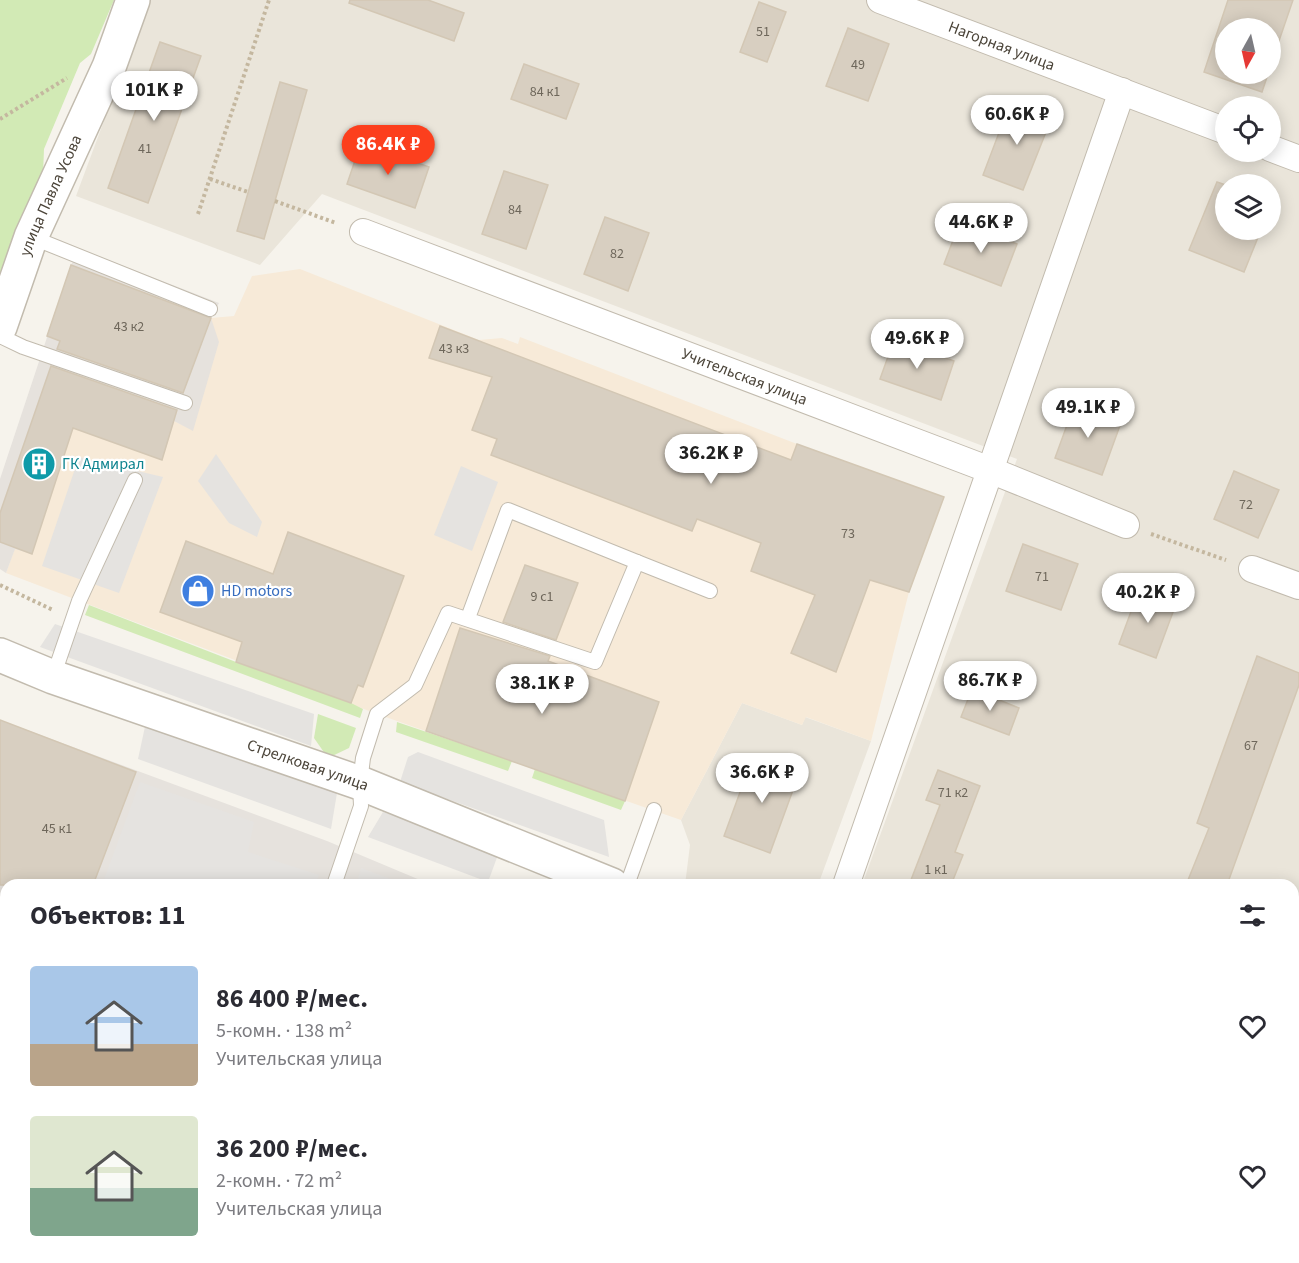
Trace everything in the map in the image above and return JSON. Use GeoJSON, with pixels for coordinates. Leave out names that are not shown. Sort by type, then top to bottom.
{"type":"FeatureCollection","features":[{"type":"Feature","properties":{"kind":"street","name":"улица Павла Усова"},"geometry":{"type":"LineString","coordinates":[[0,327],[31,237],[108,67],[133,0]]}},
{"type":"Feature","properties":{"kind":"street","name":"Нагорная улица"},"geometry":{"type":"LineString","coordinates":[[880,0],[1215,126]]}},
{"type":"Feature","properties":{"kind":"street"},"geometry":{"type":"LineString","coordinates":[[848,879],[1122,91]]}},
{"type":"Feature","properties":{"kind":"street"},"geometry":{"type":"LineString","coordinates":[[1281,152],[1299,159]]}},
{"type":"Feature","properties":{"kind":"street","name":"Учительская улица"},"geometry":{"type":"LineString","coordinates":[[363,232],[990,470],[1126,525]]}},
{"type":"Feature","properties":{"kind":"street"},"geometry":{"type":"LineString","coordinates":[[1252,569],[1299,586]]}},
{"type":"Feature","properties":{"kind":"street","name":"Стрелковая улица"},"geometry":{"type":"LineString","coordinates":[[0,655],[53,677],[360,783],[597,879]]}},
{"type":"Feature","properties":{"kind":"lane"},"geometry":{"type":"LineString","coordinates":[[31,237],[210,309]]}},
{"type":"Feature","properties":{"kind":"lane"},"geometry":{"type":"LineString","coordinates":[[0,336],[23,347],[185,403]]}},
{"type":"Feature","properties":{"kind":"lane"},"geometry":{"type":"LineString","coordinates":[[53,677],[79,601],[135,480]]}},
{"type":"Feature","properties":{"kind":"lane"},"geometry":{"type":"LineString","coordinates":[[468,618],[508,510],[710,591]]}},
{"type":"Feature","properties":{"kind":"lane"},"geometry":{"type":"LineString","coordinates":[[336,879],[361,806],[360,783],[363,758],[377,714],[415,685],[448,613],[595,662],[637,562]]}},
{"type":"Feature","properties":{"kind":"lane"},"geometry":{"type":"LineString","coordinates":[[629,879],[654,810]]}},
{"type":"Feature","properties":{"kind":"path"},"geometry":{"type":"LineString","coordinates":[[198,214],[269,0]]}},
{"type":"Feature","properties":{"kind":"path"},"geometry":{"type":"LineString","coordinates":[[0,119],[60,80],[108,67]]}},
{"type":"Feature","properties":{"kind":"path"},"geometry":{"type":"LineString","coordinates":[[210,178],[248,192]]}},
{"type":"Feature","properties":{"kind":"path"},"geometry":{"type":"LineString","coordinates":[[275,201],[363,232]]}},
{"type":"Feature","properties":{"kind":"path"},"geometry":{"type":"LineString","coordinates":[[1126,525],[1252,569]]}},
{"type":"Feature","properties":{"kind":"path"},"geometry":{"type":"LineString","coordinates":[[0,585],[59,613]]}},
{"type":"Feature","properties":{"kind":"shaded area"},"geometry":{"type":"Polygon","coordinates":[[[149,0],[1299,0],[1299,879],[864,879],[1017,459],[322,194],[260,265],[76,196],[149,0]]]}},
{"type":"Feature","properties":{"kind":"shaded area"},"geometry":{"type":"Polygon","coordinates":[[[80,249],[219,303],[211,318],[219,342],[193,431],[174,421],[162,460],[73,428],[32,554],[15,549],[6,573],[0,569],[0,479],[71,265],[80,249]]]}},
{"type":"Feature","properties":{"kind":"shaded area"},"geometry":{"type":"Polygon","coordinates":[[[300,269],[479,340],[502,338],[518,344],[520,337],[797,444],[944,497],[909,592],[871,741],[806,717],[802,725],[742,703],[681,820],[377,714],[6,573],[15,548],[32,553],[73,428],[174,421],[193,430],[211,318],[234,316],[252,276],[300,269]]]}},
{"type":"Feature","properties":{"kind":"shaded area"},"geometry":{"type":"Polygon","coordinates":[[[216,454],[262,522],[257,537],[229,523],[198,481],[216,454]]]}},
{"type":"Feature","properties":{"kind":"shaded area"},"geometry":{"type":"Polygon","coordinates":[[[79,457],[163,477],[119,593],[42,566],[79,457]]]}},
{"type":"Feature","properties":{"kind":"shaded area"},"geometry":{"type":"Polygon","coordinates":[[[461,466],[498,482],[472,551],[434,535],[461,466]]]}},
{"type":"Feature","properties":{"kind":"shaded area"},"geometry":{"type":"Polygon","coordinates":[[[55,624],[314,714],[311,746],[40,647],[55,624]]]}},
{"type":"Feature","properties":{"kind":"shaded area"},"geometry":{"type":"Polygon","coordinates":[[[742,703],[802,725],[805,717],[871,741],[820,879],[686,879],[690,845],[681,820],[742,703]]]}},
{"type":"Feature","properties":{"kind":"shaded area"},"geometry":{"type":"Polygon","coordinates":[[[0,720],[327,841],[418,879],[0,879],[0,720]]]}},
{"type":"Feature","properties":{"kind":"shaded area"},"geometry":{"type":"Polygon","coordinates":[[[146,722],[337,793],[331,829],[138,759],[146,722]]]}},
{"type":"Feature","properties":{"kind":"shaded area"},"geometry":{"type":"Polygon","coordinates":[[[418,752],[604,820],[609,857],[400,782],[408,757],[418,752]]]}},
{"type":"Feature","properties":{"kind":"shaded area"},"geometry":{"type":"Polygon","coordinates":[[[140,782],[254,822],[248,852],[319,875],[317,879],[104,879],[140,782]]]}},
{"type":"Feature","properties":{"kind":"shaded area"},"geometry":{"type":"Polygon","coordinates":[[[383,812],[499,852],[489,879],[480,879],[368,837],[383,812]]]}},
{"type":"Feature","properties":{"kind":"shaded area"},"geometry":{"type":"Polygon","coordinates":[[[361,868],[390,879],[358,879],[361,868]]]}},
{"type":"Feature","properties":{"kind":"green space"},"geometry":{"type":"Polygon","coordinates":[[[0,0],[114,0],[91,54],[80,63],[44,149],[43,175],[0,296],[0,0]]]}},
{"type":"Feature","properties":{"kind":"green space"},"geometry":{"type":"Polygon","coordinates":[[[89,605],[236,662],[351,703],[363,709],[360,718],[85,615],[89,605]]]}},
{"type":"Feature","properties":{"kind":"green space"},"geometry":{"type":"Polygon","coordinates":[[[318,714],[356,728],[349,748],[328,758],[314,738],[318,714]]]}},
{"type":"Feature","properties":{"kind":"green space"},"geometry":{"type":"Polygon","coordinates":[[[397,722],[512,761],[508,771],[396,732],[397,722]]]}},
{"type":"Feature","properties":{"kind":"green space"},"geometry":{"type":"Polygon","coordinates":[[[535,769],[625,801],[621,810],[532,778],[535,769]]]}},
{"type":"Feature","properties":{"kind":"building"},"geometry":{"type":"Polygon","coordinates":[[[350,0],[428,0],[464,13],[454,41],[349,3],[350,0]]]}},
{"type":"Feature","properties":{"kind":"building"},"geometry":{"type":"Polygon","coordinates":[[[1228,0],[1293,0],[1281,35],[1281,18],[1222,18],[1228,0]]]}},
{"type":"Feature","properties":{"kind":"building"},"geometry":{"type":"Polygon","coordinates":[[[759,2],[786,12],[767,62],[740,52],[759,2]]]}},
{"type":"Feature","properties":{"kind":"building"},"geometry":{"type":"Polygon","coordinates":[[[848,28],[889,44],[868,101],[826,86],[848,28]]]}},
{"type":"Feature","properties":{"kind":"building"},"geometry":{"type":"Polygon","coordinates":[[[1215,39],[1215,76],[1204,72],[1215,39]]]}},
{"type":"Feature","properties":{"kind":"building"},"geometry":{"type":"Polygon","coordinates":[[[160,42],[201,56],[148,203],[108,188],[160,42]]]}},
{"type":"Feature","properties":{"kind":"building"},"geometry":{"type":"Polygon","coordinates":[[[524,64],[579,84],[566,119],[511,99],[524,64]]]}},
{"type":"Feature","properties":{"kind":"building"},"geometry":{"type":"Polygon","coordinates":[[[280,82],[307,90],[264,239],[237,231],[280,82]]]}},
{"type":"Feature","properties":{"kind":"building"},"geometry":{"type":"Polygon","coordinates":[[[1239,84],[1265,84],[1262,92],[1239,84]]]}},
{"type":"Feature","properties":{"kind":"building"},"geometry":{"type":"Polygon","coordinates":[[[1011,101],[1052,117],[1023,190],[983,175],[1011,101]]]}},
{"type":"Feature","properties":{"kind":"building"},"geometry":{"type":"Polygon","coordinates":[[[361,143],[429,167],[415,208],[347,184],[361,143]]]}},
{"type":"Feature","properties":{"kind":"building"},"geometry":{"type":"Polygon","coordinates":[[[504,171],[548,185],[526,249],[482,234],[504,171]]]}},
{"type":"Feature","properties":{"kind":"building"},"geometry":{"type":"Polygon","coordinates":[[[1215,187],[1215,240],[1257,240],[1244,272],[1189,250],[1215,187]]]}},
{"type":"Feature","properties":{"kind":"building"},"geometry":{"type":"Polygon","coordinates":[[[605,217],[649,233],[628,291],[584,274],[605,217]]]}},
{"type":"Feature","properties":{"kind":"building"},"geometry":{"type":"Polygon","coordinates":[[[960,222],[1017,244],[1001,286],[944,264],[960,222]]]}},
{"type":"Feature","properties":{"kind":"building"},"geometry":{"type":"Polygon","coordinates":[[[71,265],[211,318],[183,393],[57,349],[60,341],[47,336],[71,265]]]}},
{"type":"Feature","properties":{"kind":"building"},"geometry":{"type":"Polygon","coordinates":[[[440,326],[791,460],[797,444],[944,497],[909,592],[870,580],[836,672],[791,653],[815,595],[751,571],[761,543],[697,519],[692,531],[491,455],[497,439],[472,430],[492,377],[429,358],[440,326]]]}},
{"type":"Feature","properties":{"kind":"building"},"geometry":{"type":"Polygon","coordinates":[[[894,340],[954,361],[941,400],[880,379],[894,340]]]}},
{"type":"Feature","properties":{"kind":"building","name":"ГК Адмирал"},"geometry":{"type":"Polygon","coordinates":[[[51,366],[177,410],[162,460],[73,428],[32,554],[0,542],[0,513],[51,366]]]}},
{"type":"Feature","properties":{"kind":"building"},"geometry":{"type":"Polygon","coordinates":[[[1075,403],[1122,420],[1102,475],[1055,458],[1075,403]]]}},
{"type":"Feature","properties":{"kind":"building"},"geometry":{"type":"Polygon","coordinates":[[[1234,471],[1279,490],[1258,538],[1214,519],[1234,471]]]}},
{"type":"Feature","properties":{"kind":"building"},"geometry":{"type":"Polygon","coordinates":[[[288,532],[404,576],[363,687],[358,685],[351,703],[236,662],[242,642],[160,612],[186,541],[273,574],[288,532]]]}},
{"type":"Feature","properties":{"kind":"building"},"geometry":{"type":"Polygon","coordinates":[[[1023,544],[1078,564],[1061,610],[1006,591],[1023,544]]]}},
{"type":"Feature","properties":{"kind":"building"},"geometry":{"type":"Polygon","coordinates":[[[525,565],[578,583],[556,640],[503,622],[525,565]]]}},
{"type":"Feature","properties":{"kind":"building"},"geometry":{"type":"Polygon","coordinates":[[[1139,590],[1176,604],[1156,658],[1119,644],[1139,590]]]}},
{"type":"Feature","properties":{"kind":"building"},"geometry":{"type":"Polygon","coordinates":[[[460,628],[550,656],[548,661],[659,702],[625,801],[426,731],[460,628]]]}},
{"type":"Feature","properties":{"kind":"building"},"geometry":{"type":"Polygon","coordinates":[[[1257,656],[1299,673],[1299,685],[1229,879],[1188,879],[1209,828],[1197,823],[1257,656]]]}},
{"type":"Feature","properties":{"kind":"building"},"geometry":{"type":"Polygon","coordinates":[[[972,689],[1019,708],[1009,735],[961,717],[972,689]]]}},
{"type":"Feature","properties":{"kind":"building"},"geometry":{"type":"Polygon","coordinates":[[[0,720],[136,772],[95,879],[0,879],[0,720]]]}},
{"type":"Feature","properties":{"kind":"building"},"geometry":{"type":"Polygon","coordinates":[[[754,754],[800,771],[770,853],[724,836],[754,754]]]}},
{"type":"Feature","properties":{"kind":"building"},"geometry":{"type":"Polygon","coordinates":[[[938,770],[980,786],[955,852],[963,855],[953,879],[911,879],[940,805],[926,800],[938,770]]]}},
{"type":"Feature","properties":{"kind":"place","name":"ГК Адмирал"},"geometry":{"type":"Point","coordinates":[39,464]}},
{"type":"Feature","properties":{"kind":"place","name":"HD motors"},"geometry":{"type":"Point","coordinates":[198,591]}}]}
